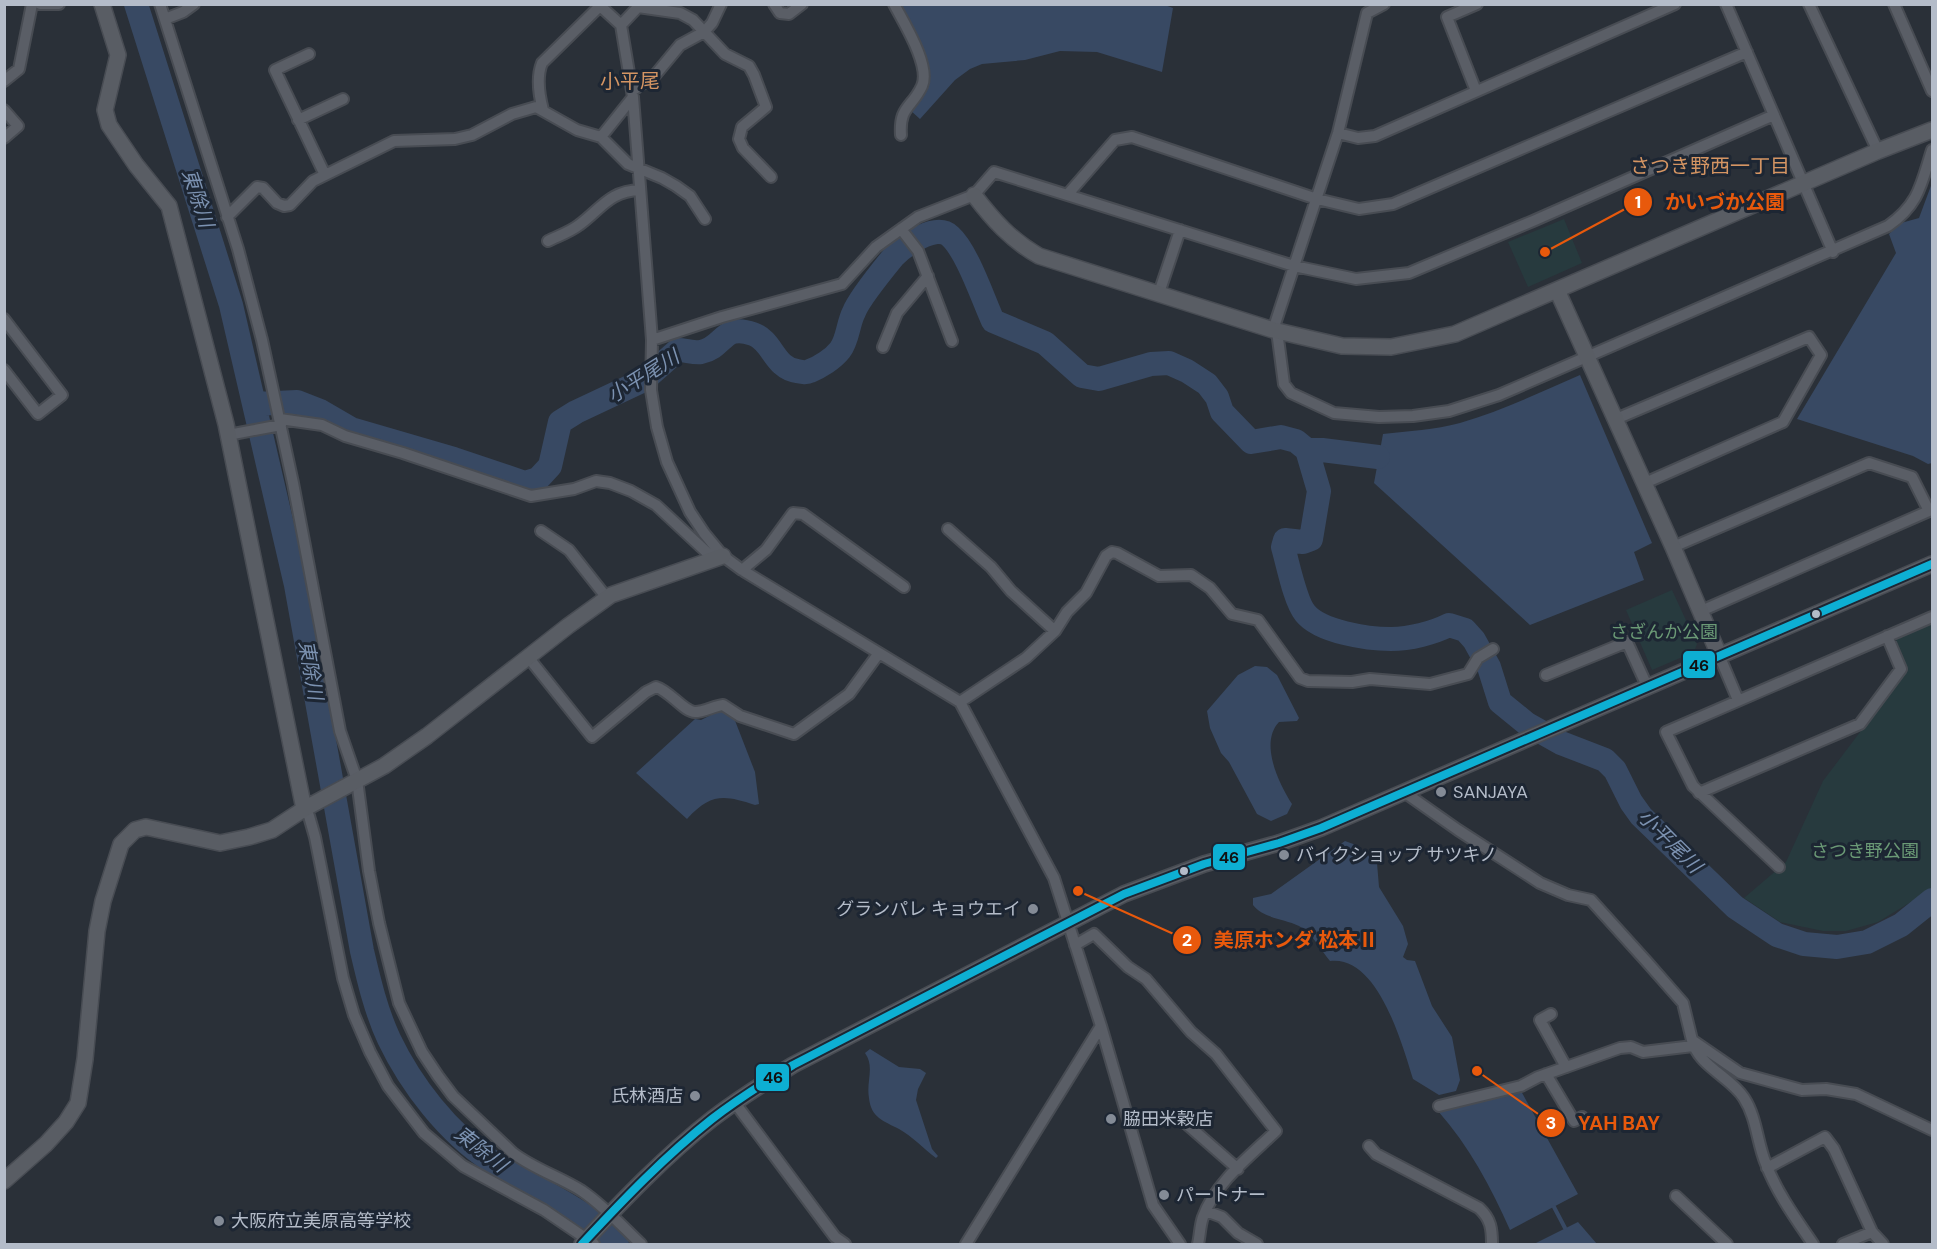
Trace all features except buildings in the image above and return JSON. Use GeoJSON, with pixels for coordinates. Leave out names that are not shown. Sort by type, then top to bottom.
{"type":"FeatureCollection","features":[{"type":"Feature","properties":{"kind":"street"},"geometry":{"type":"LineString","coordinates":[[4,81],[19,69],[32,4]]}},
{"type":"Feature","properties":{"kind":"street"},"geometry":{"type":"LineString","coordinates":[[40,4],[59,4]]}},
{"type":"Feature","properties":{"kind":"street"},"geometry":{"type":"LineString","coordinates":[[102,4],[118,54],[105,110],[109,125],[136,165],[169,206],[228,435],[315,837],[343,978],[354,1015],[388,1086],[424,1132],[463,1166],[544,1210],[588,1241],[653,1172],[711,1121],[793,1065],[1124,894],[1204,864],[1322,828],[1932,564]]}},
{"type":"Feature","properties":{"kind":"street"},"geometry":{"type":"LineString","coordinates":[[160,4],[238,249],[262,340],[340,731],[355,782],[381,933],[399,1003],[422,1052],[453,1096],[513,1153],[584,1193],[641,1245]]}},
{"type":"Feature","properties":{"kind":"street"},"geometry":{"type":"LineString","coordinates":[[165,19],[183,12],[194,4]]}},
{"type":"Feature","properties":{"kind":"street"},"geometry":{"type":"LineString","coordinates":[[601,137],[632,94],[656,74],[680,45],[704,32],[712,23],[721,4]]}},
{"type":"Feature","properties":{"kind":"street"},"geometry":{"type":"LineString","coordinates":[[774,4],[780,13],[789,14],[802,4]]}},
{"type":"Feature","properties":{"kind":"street"},"geometry":{"type":"LineString","coordinates":[[894,4],[915,44],[924,74],[922,86],[900,120],[901,135]]}},
{"type":"Feature","properties":{"kind":"street"},"geometry":{"type":"LineString","coordinates":[[1384,4],[1367,13],[1338,134],[1275,331],[1284,384],[1291,393],[1334,413],[1379,417],[1413,416],[1449,411],[1500,395],[1833,252],[1877,232],[1903,216],[1917,199],[1932,150]]}},
{"type":"Feature","properties":{"kind":"street"},"geometry":{"type":"LineString","coordinates":[[1476,91],[1447,17],[1477,4]]}},
{"type":"Feature","properties":{"kind":"street"},"geometry":{"type":"LineString","coordinates":[[1338,134],[1358,138],[1375,136],[1675,4]]}},
{"type":"Feature","properties":{"kind":"street"},"geometry":{"type":"LineString","coordinates":[[1726,4],[1833,252]]}},
{"type":"Feature","properties":{"kind":"street"},"geometry":{"type":"LineString","coordinates":[[1809,4],[1878,151]]}},
{"type":"Feature","properties":{"kind":"street"},"geometry":{"type":"LineString","coordinates":[[1894,4],[1932,92]]}},
{"type":"Feature","properties":{"kind":"street"},"geometry":{"type":"LineString","coordinates":[[543,110],[539,72],[542,63],[599,5],[621,25],[632,94],[652,340],[651,390],[657,427],[667,462],[690,512],[719,557]]}},
{"type":"Feature","properties":{"kind":"street"},"geometry":{"type":"LineString","coordinates":[[621,25],[638,7],[680,13],[693,20],[725,54],[749,66],[766,107],[742,127],[739,139],[743,148],[771,177]]}},
{"type":"Feature","properties":{"kind":"street"},"geometry":{"type":"LineString","coordinates":[[1068,194],[1115,140],[1132,137],[1317,199],[1359,209],[1393,204],[1747,52]]}},
{"type":"Feature","properties":{"kind":"street"},"geometry":{"type":"LineString","coordinates":[[309,54],[274,70],[325,175]]}},
{"type":"Feature","properties":{"kind":"street"},"geometry":{"type":"LineString","coordinates":[[298,120],[343,99]]}},
{"type":"Feature","properties":{"kind":"street"},"geometry":{"type":"LineString","coordinates":[[227,217],[257,188],[263,188],[277,203],[284,206],[290,205],[313,181],[394,141],[455,139],[472,135],[512,114],[536,107],[559,122],[601,137],[628,164],[662,178],[683,191],[690,196],[705,219]]}},
{"type":"Feature","properties":{"kind":"street"},"geometry":{"type":"LineString","coordinates":[[4,110],[18,126],[4,138]]}},
{"type":"Feature","properties":{"kind":"street"},"geometry":{"type":"LineString","coordinates":[[652,340],[722,317],[842,284],[876,246],[918,217],[974,195],[994,172],[1294,266],[1356,279],[1409,273],[1774,115]]}},
{"type":"Feature","properties":{"kind":"street"},"geometry":{"type":"LineString","coordinates":[[974,195],[1003,231],[1021,246],[1039,256],[1275,331],[1342,346],[1391,347],[1455,334],[1878,151],[1932,130]]}},
{"type":"Feature","properties":{"kind":"street"},"geometry":{"type":"LineString","coordinates":[[548,241],[577,226],[612,196],[626,190],[640,190]]}},
{"type":"Feature","properties":{"kind":"street"},"geometry":{"type":"LineString","coordinates":[[901,229],[918,251],[952,341]]}},
{"type":"Feature","properties":{"kind":"street"},"geometry":{"type":"LineString","coordinates":[[1159,293],[1180,230]]}},
{"type":"Feature","properties":{"kind":"street"},"geometry":{"type":"LineString","coordinates":[[883,347],[897,313],[928,276]]}},
{"type":"Feature","properties":{"kind":"street"},"geometry":{"type":"LineString","coordinates":[[1557,290],[1645,483],[1738,700]]}},
{"type":"Feature","properties":{"kind":"street"},"geometry":{"type":"LineString","coordinates":[[4,319],[62,395],[38,414],[4,370]]}},
{"type":"Feature","properties":{"kind":"street"},"geometry":{"type":"LineString","coordinates":[[1616,419],[1809,337],[1821,355],[1783,422],[1645,483]]}},
{"type":"Feature","properties":{"kind":"street"},"geometry":{"type":"LineString","coordinates":[[228,435],[280,422],[322,425],[345,436],[531,496],[574,489],[596,481],[610,483],[632,491],[656,506],[719,557],[960,702],[1054,878],[1101,1026],[1153,1205],[1180,1245]]}},
{"type":"Feature","properties":{"kind":"street"},"geometry":{"type":"LineString","coordinates":[[1673,547],[1869,463],[1912,477],[1929,511],[1701,611]]}},
{"type":"Feature","properties":{"kind":"street"},"geometry":{"type":"LineString","coordinates":[[742,570],[766,550],[793,513],[803,514],[904,587]]}},
{"type":"Feature","properties":{"kind":"street"},"geometry":{"type":"LineString","coordinates":[[948,529],[991,567],[1011,591],[1056,631]]}},
{"type":"Feature","properties":{"kind":"street"},"geometry":{"type":"LineString","coordinates":[[541,531],[568,550],[607,598]]}},
{"type":"Feature","properties":{"kind":"street"},"geometry":{"type":"LineString","coordinates":[[960,702],[1026,658],[1056,631],[1067,612],[1086,593],[1106,556],[1112,552],[1160,576],[1191,575],[1202,581],[1232,614],[1258,620],[1300,678],[1308,681],[1370,680],[1430,684],[1468,674],[1478,657],[1493,649]]}},
{"type":"Feature","properties":{"kind":"street"},"geometry":{"type":"LineString","coordinates":[[4,1181],[46,1144],[66,1122],[78,1103],[85,1059],[97,932],[103,901],[122,844],[135,830],[146,827],[220,843],[272,830],[308,806],[384,766],[427,736],[607,598],[719,557]]}},
{"type":"Feature","properties":{"kind":"street"},"geometry":{"type":"LineString","coordinates":[[1779,867],[1693,786],[1666,732],[1932,617]]}},
{"type":"Feature","properties":{"kind":"street"},"geometry":{"type":"LineString","coordinates":[[1699,793],[1860,724],[1901,669],[1887,636]]}},
{"type":"Feature","properties":{"kind":"street"},"geometry":{"type":"LineString","coordinates":[[1546,675],[1627,642],[1647,686]]}},
{"type":"Feature","properties":{"kind":"street"},"geometry":{"type":"LineString","coordinates":[[528,657],[592,737],[645,692],[656,687],[664,689],[691,711],[697,712],[723,705],[740,716],[794,734],[849,694],[879,653]]}},
{"type":"Feature","properties":{"kind":"street"},"geometry":{"type":"LineString","coordinates":[[1404,792],[1458,831],[1540,883],[1568,895],[1591,900],[1683,1003],[1693,1043],[1700,1056],[1734,1084],[1745,1099],[1752,1113],[1767,1168],[1781,1196],[1813,1245]]}},
{"type":"Feature","properties":{"kind":"street"},"geometry":{"type":"LineString","coordinates":[[1075,945],[1094,934],[1128,967],[1146,979],[1191,1032],[1216,1054],[1276,1131],[1212,1198],[1203,1218],[1198,1245]]}},
{"type":"Feature","properties":{"kind":"street"},"geometry":{"type":"LineString","coordinates":[[1551,1014],[1540,1020],[1566,1067]]}},
{"type":"Feature","properties":{"kind":"street"},"geometry":{"type":"LineString","coordinates":[[966,1245],[1101,1026]]}},
{"type":"Feature","properties":{"kind":"street"},"geometry":{"type":"LineString","coordinates":[[1439,1106],[1521,1086],[1546,1074],[1620,1048],[1631,1047],[1643,1053],[1693,1043],[1740,1073],[1802,1090],[1826,1089],[1856,1094],[1932,1130]]}},
{"type":"Feature","properties":{"kind":"street"},"geometry":{"type":"LineString","coordinates":[[1546,1074],[1574,1121],[1582,1116]]}},
{"type":"Feature","properties":{"kind":"street"},"geometry":{"type":"LineString","coordinates":[[735,1103],[835,1237],[845,1245]]}},
{"type":"Feature","properties":{"kind":"street"},"geometry":{"type":"LineString","coordinates":[[1182,1120],[1238,1169]]}},
{"type":"Feature","properties":{"kind":"street"},"geometry":{"type":"LineString","coordinates":[[1767,1168],[1825,1137],[1834,1149],[1872,1232],[1883,1245]]}},
{"type":"Feature","properties":{"kind":"street"},"geometry":{"type":"LineString","coordinates":[[1369,1146],[1376,1154],[1479,1208],[1493,1227],[1491,1245]]}},
{"type":"Feature","properties":{"kind":"street"},"geometry":{"type":"LineString","coordinates":[[1676,1196],[1726,1245]]}},
{"type":"Feature","properties":{"kind":"street"},"geometry":{"type":"LineString","coordinates":[[1206,1211],[1222,1217],[1238,1233],[1257,1245]]}},
{"type":"Feature","properties":{"kind":"street"},"geometry":{"type":"LineString","coordinates":[[1843,1245],[1872,1232]]}},
{"type":"Feature","properties":{"kind":"green space"},"geometry":{"type":"Polygon","coordinates":[[[1564,219],[1582,263],[1528,287],[1508,242],[1564,219]]]}},
{"type":"Feature","properties":{"kind":"green space","name":"さざんか公園"},"geometry":{"type":"Polygon","coordinates":[[[1672,590],[1697,644],[1694,652],[1652,670],[1626,610],[1672,590]]]}},
{"type":"Feature","properties":{"kind":"green space","name":"さつき野公園"},"geometry":{"type":"Polygon","coordinates":[[[1931,624],[1932,889],[1878,922],[1846,931],[1823,931],[1780,922],[1744,898],[1786,862],[1823,781],[1907,670],[1895,637],[1931,624]]]}},
{"type":"Feature","properties":{"kind":"water"},"geometry":{"type":"Polygon","coordinates":[[[1162,4],[1173,8],[1162,72],[1097,52],[1060,51],[1025,60],[982,64],[970,69],[955,80],[920,119],[910,110],[927,86],[930,70],[919,41],[900,5],[1162,4]]]}},
{"type":"Feature","properties":{"kind":"water"},"geometry":{"type":"Polygon","coordinates":[[[1932,183],[1932,463],[1928,464],[1913,456],[1797,419],[1896,253],[1889,234],[1901,223],[1919,218],[1932,183]]]}},
{"type":"Feature","properties":{"kind":"water"},"geometry":{"type":"Polygon","coordinates":[[[1580,375],[1652,543],[1634,552],[1644,580],[1530,625],[1374,483],[1383,434],[1431,429],[1460,423],[1506,407],[1580,375]]]}},
{"type":"Feature","properties":{"kind":"water"},"geometry":{"type":"Polygon","coordinates":[[[1255,666],[1267,667],[1277,675],[1299,718],[1297,721],[1279,722],[1273,731],[1271,752],[1273,763],[1292,804],[1287,814],[1271,821],[1257,814],[1229,762],[1221,753],[1210,728],[1207,711],[1238,675],[1255,666]]]}},
{"type":"Feature","properties":{"kind":"water"},"geometry":{"type":"Polygon","coordinates":[[[718,709],[726,710],[734,718],[755,772],[759,804],[718,798],[703,804],[687,819],[636,773],[695,719],[701,720],[711,715],[710,712],[718,709]]]}},
{"type":"Feature","properties":{"kind":"water"},"geometry":{"type":"Polygon","coordinates":[[[1345,841],[1356,845],[1377,863],[1379,887],[1403,926],[1408,944],[1403,957],[1415,961],[1432,1006],[1452,1037],[1460,1080],[1456,1091],[1439,1095],[1413,1079],[1395,1025],[1374,986],[1362,972],[1347,963],[1330,961],[1304,929],[1263,913],[1253,905],[1253,898],[1271,894],[1345,841]]]}},
{"type":"Feature","properties":{"kind":"water"},"geometry":{"type":"Polygon","coordinates":[[[870,1049],[899,1067],[920,1069],[926,1073],[918,1089],[916,1100],[932,1149],[938,1156],[936,1158],[909,1135],[879,1118],[872,1110],[868,1092],[870,1069],[865,1053],[870,1049]]]}},
{"type":"Feature","properties":{"kind":"water"},"geometry":{"type":"Polygon","coordinates":[[[1521,1091],[1578,1194],[1510,1230],[1495,1198],[1460,1138],[1438,1111],[1521,1091]]]}},
{"type":"Feature","properties":{"kind":"water"},"geometry":{"type":"Polygon","coordinates":[[[1578,1222],[1597,1244],[1534,1244],[1578,1222]]]}},
{"type":"Feature","properties":{"kind":"waterway","name":"東除川"},"geometry":{"type":"LineString","coordinates":[[136,4],[231,305],[296,585],[362,951],[384,1028],[408,1074],[432,1107],[460,1137],[491,1161],[573,1208],[604,1231],[617,1244]]}},
{"type":"Feature","properties":{"kind":"waterway","name":"小平尾川"},"geometry":{"type":"LineString","coordinates":[[254,404],[297,402],[320,411],[351,429],[454,459],[525,483],[538,479],[550,466],[560,422],[644,380],[678,350],[701,352],[715,346],[729,334],[743,331],[760,337],[778,360],[789,369],[807,372],[822,365],[840,350],[857,306],[894,256],[905,246],[921,237],[937,232],[944,233],[950,236],[962,253],[993,321],[1045,343],[1082,376],[1099,379],[1151,364],[1169,363],[1207,384],[1217,397],[1222,412],[1251,442],[1281,437],[1296,441],[1307,450],[1319,491],[1311,539],[1303,542],[1285,540],[1283,547],[1295,591],[1305,613],[1312,620],[1333,630],[1370,638],[1406,638],[1429,633],[1449,625],[1465,630],[1474,640],[1489,667],[1500,702],[1527,724],[1561,743],[1605,760],[1615,770],[1631,802],[1641,816],[1735,907],[1777,935],[1804,944],[1837,947],[1867,942],[1901,925],[1932,900]]}},
{"type":"Feature","properties":{"kind":"waterway"},"geometry":{"type":"LineString","coordinates":[[1307,450],[1378,457]]}},
{"type":"Feature","properties":{"kind":"waterway"},"geometry":{"type":"LineString","coordinates":[[1554,1207],[1565,1228]]}},
{"type":"Feature","properties":{"kind":"transit line","name":"46"},"geometry":{"type":"LineString","coordinates":[[582,1244],[661,1163],[712,1119],[762,1084],[793,1065],[1124,894],[1204,864],[1279,843],[1321,828],[1932,564]]}},
{"type":"Feature","properties":{"kind":"place","name":"かいづか公園"},"geometry":{"type":"Point","coordinates":[1545,252]}},
{"type":"Feature","properties":{"kind":"place","name":"SANJAYA"},"geometry":{"type":"Point","coordinates":[1441,792]}},
{"type":"Feature","properties":{"kind":"place","name":"バイクショップ サツキノ"},"geometry":{"type":"Point","coordinates":[1284,855]}},
{"type":"Feature","properties":{"kind":"place","name":"美原ホンダ 松本Ⅱ"},"geometry":{"type":"Point","coordinates":[1078,891]}},
{"type":"Feature","properties":{"kind":"place","name":"グランパレ キョウエイ"},"geometry":{"type":"Point","coordinates":[1033,909]}},
{"type":"Feature","properties":{"kind":"place","name":"YAH BAY"},"geometry":{"type":"Point","coordinates":[1477,1071]}},
{"type":"Feature","properties":{"kind":"place","name":"氏林酒店"},"geometry":{"type":"Point","coordinates":[695,1096]}},
{"type":"Feature","properties":{"kind":"place","name":"脇田米穀店"},"geometry":{"type":"Point","coordinates":[1111,1119]}},
{"type":"Feature","properties":{"kind":"place","name":"パートナー"},"geometry":{"type":"Point","coordinates":[1164,1195]}},
{"type":"Feature","properties":{"kind":"place","name":"大阪府立美原高等学校"},"geometry":{"type":"Point","coordinates":[219,1221]}},
{"type":"Feature","properties":{"kind":"district","name":"小平尾"},"geometry":{"type":"Point","coordinates":[630,81]}},
{"type":"Feature","properties":{"kind":"district","name":"さつき野西一丁目"},"geometry":{"type":"Point","coordinates":[1710,166]}}]}
